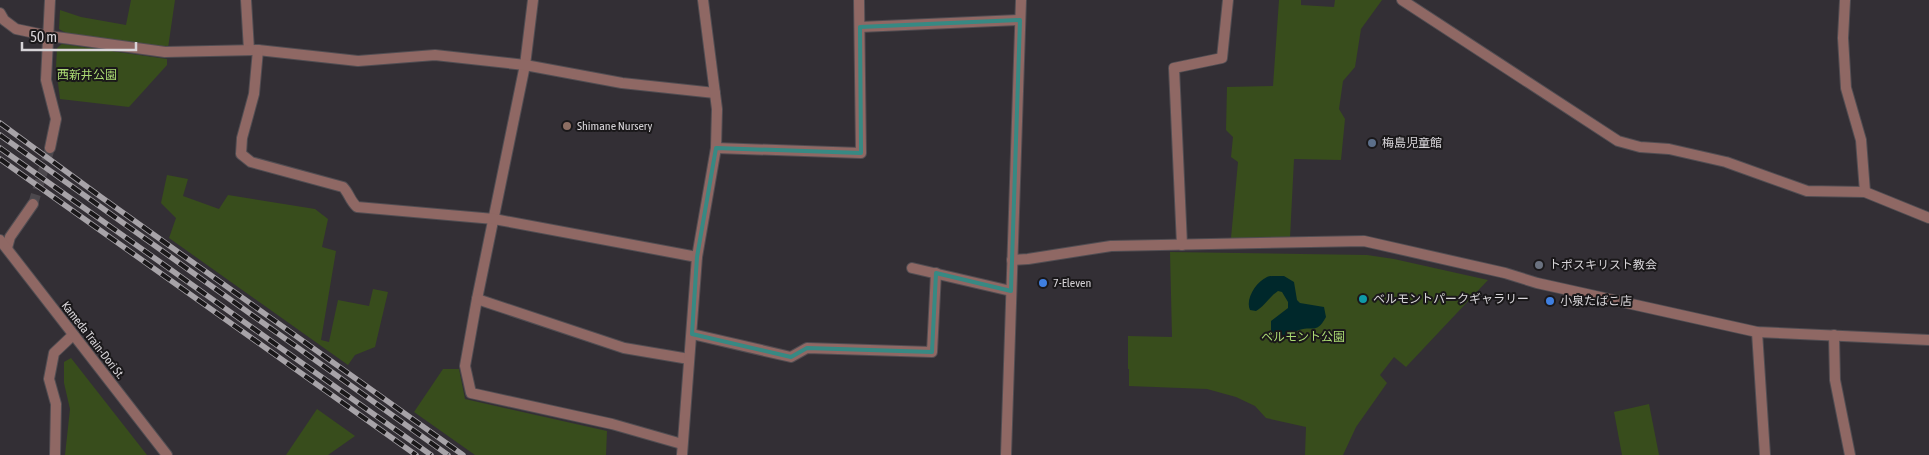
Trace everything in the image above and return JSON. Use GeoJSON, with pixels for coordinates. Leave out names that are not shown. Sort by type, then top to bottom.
{"type":"FeatureCollection","features":[{"type":"Feature","properties":{"kind":"street"},"geometry":{"type":"LineString","coordinates":[[50,0],[46,80],[56,119],[50,148]]}},
{"type":"Feature","properties":{"kind":"street"},"geometry":{"type":"LineString","coordinates":[[246,0],[254,50],[254,94],[242,138],[241,154],[251,162],[343,187],[352,203],[357,207],[494,219],[697,257]]}},
{"type":"Feature","properties":{"kind":"street"},"geometry":{"type":"LineString","coordinates":[[533,0],[525,64],[465,366],[471,394],[612,424],[682,444]]}},
{"type":"Feature","properties":{"kind":"street"},"geometry":{"type":"LineString","coordinates":[[682,455],[697,257],[716,148],[717,109],[703,0]]}},
{"type":"Feature","properties":{"kind":"street"},"geometry":{"type":"LineString","coordinates":[[716,148],[861,153],[859,0]]}},
{"type":"Feature","properties":{"kind":"street"},"geometry":{"type":"LineString","coordinates":[[1006,455],[1021,0]]}},
{"type":"Feature","properties":{"kind":"street"},"geometry":{"type":"LineString","coordinates":[[1182,245],[1174,68],[1222,58],[1228,0]]}},
{"type":"Feature","properties":{"kind":"street"},"geometry":{"type":"LineString","coordinates":[[1402,0],[1618,141],[1640,147],[1669,149],[1726,162],[1807,190],[1865,192],[1929,218]]}},
{"type":"Feature","properties":{"kind":"street"},"geometry":{"type":"LineString","coordinates":[[1845,0],[1843,38],[1846,88],[1861,140],[1865,192]]}},
{"type":"Feature","properties":{"kind":"street"},"geometry":{"type":"LineString","coordinates":[[0,13],[4,20],[16,29],[49,36],[164,52],[254,50],[358,61],[435,55],[525,64],[622,83],[715,93]]}},
{"type":"Feature","properties":{"kind":"street"},"geometry":{"type":"LineString","coordinates":[[860,27],[1020,20]]}},
{"type":"Feature","properties":{"kind":"street"},"geometry":{"type":"LineString","coordinates":[[3,244],[33,204]]}},
{"type":"Feature","properties":{"kind":"street"},"geometry":{"type":"LineString","coordinates":[[1012,260],[1111,246],[1364,241],[1505,273],[1537,283],[1756,332],[1929,340]]}},
{"type":"Feature","properties":{"kind":"street","name":"Kameda Train-Dori St."},"geometry":{"type":"LineString","coordinates":[[3,244],[167,455]]}},
{"type":"Feature","properties":{"kind":"street"},"geometry":{"type":"LineString","coordinates":[[912,268],[1012,291]]}},
{"type":"Feature","properties":{"kind":"street"},"geometry":{"type":"LineString","coordinates":[[692,334],[791,356],[807,348],[932,352],[936,273]]}},
{"type":"Feature","properties":{"kind":"street"},"geometry":{"type":"LineString","coordinates":[[477,299],[624,348],[689,358]]}},
{"type":"Feature","properties":{"kind":"street"},"geometry":{"type":"LineString","coordinates":[[1756,332],[1765,455]]}},
{"type":"Feature","properties":{"kind":"street"},"geometry":{"type":"LineString","coordinates":[[1834,335],[1835,380],[1850,455]]}},
{"type":"Feature","properties":{"kind":"street"},"geometry":{"type":"LineString","coordinates":[[55,455],[56,404],[49,379],[54,354],[73,336]]}},
{"type":"Feature","properties":{"kind":"highlighted area"},"geometry":{"type":"Polygon","coordinates":[[[1020,20],[1011,291],[936,273],[932,352],[807,348],[791,357],[692,334],[697,257],[716,148],[861,153],[860,27],[1020,20]]]}},
{"type":"Feature","properties":{"kind":"green space","name":"西新井公園"},"geometry":{"type":"Polygon","coordinates":[[[131,0],[175,0],[168,48],[66,33],[59,29],[60,10],[81,17],[126,25],[131,0]]]}},
{"type":"Feature","properties":{"kind":"green space"},"geometry":{"type":"Polygon","coordinates":[[[1279,0],[1301,0],[1301,5],[1334,7],[1335,0],[1382,0],[1361,29],[1355,67],[1343,81],[1339,109],[1345,119],[1341,160],[1294,159],[1290,238],[1231,238],[1238,162],[1231,157],[1233,137],[1226,130],[1227,87],[1273,86],[1279,0]]]}},
{"type":"Feature","properties":{"kind":"green space","name":"西新井公園"},"geometry":{"type":"Polygon","coordinates":[[[62,44],[167,59],[167,65],[129,107],[60,99],[56,67],[57,48],[62,44]]]}},
{"type":"Feature","properties":{"kind":"green space"},"geometry":{"type":"Polygon","coordinates":[[[167,175],[188,179],[183,196],[219,209],[228,195],[315,209],[328,219],[322,247],[336,251],[321,340],[329,342],[338,300],[369,306],[373,289],[388,292],[375,347],[355,355],[348,365],[169,238],[176,218],[161,203],[167,175]]]}},
{"type":"Feature","properties":{"kind":"green space","name":"ベルモント公園"},"geometry":{"type":"Polygon","coordinates":[[[1170,252],[1367,255],[1394,259],[1488,280],[1406,367],[1394,357],[1380,375],[1387,383],[1356,427],[1343,455],[1305,455],[1306,427],[1266,418],[1255,406],[1236,397],[1207,389],[1129,386],[1128,336],[1172,337],[1170,252]]]}},
{"type":"Feature","properties":{"kind":"green space"},"geometry":{"type":"Polygon","coordinates":[[[71,358],[147,455],[65,455],[70,409],[64,383],[64,362],[71,358]]]}},
{"type":"Feature","properties":{"kind":"green space"},"geometry":{"type":"Polygon","coordinates":[[[443,369],[459,369],[465,399],[607,431],[606,455],[475,455],[414,412],[443,369]]]}},
{"type":"Feature","properties":{"kind":"green space"},"geometry":{"type":"Polygon","coordinates":[[[1649,404],[1659,455],[1622,455],[1614,412],[1649,404]]]}},
{"type":"Feature","properties":{"kind":"green space"},"geometry":{"type":"Polygon","coordinates":[[[317,409],[355,436],[328,455],[286,455],[317,409]]]}},
{"type":"Feature","properties":{"kind":"water"},"geometry":{"type":"Polygon","coordinates":[[[1270,276],[1284,276],[1294,282],[1297,300],[1300,303],[1324,307],[1326,317],[1317,328],[1299,330],[1285,339],[1271,331],[1271,321],[1288,308],[1288,302],[1282,292],[1278,291],[1256,311],[1250,310],[1249,306],[1252,291],[1263,279],[1270,276]]]}},
{"type":"Feature","properties":{"kind":"tunnel"},"geometry":{"type":"LineString","coordinates":[[33,204],[50,148]]}},
{"type":"Feature","properties":{"kind":"railway"},"geometry":{"type":"LineString","coordinates":[[0,123],[463,455]]}},
{"type":"Feature","properties":{"kind":"railway"},"geometry":{"type":"LineString","coordinates":[[0,135],[448,455]]}},
{"type":"Feature","properties":{"kind":"railway"},"geometry":{"type":"LineString","coordinates":[[0,148],[431,455]]}},
{"type":"Feature","properties":{"kind":"railway"},"geometry":{"type":"LineString","coordinates":[[0,159],[416,455]]}},
{"type":"Feature","properties":{"kind":"place","name":"Shimane Nursery"},"geometry":{"type":"Point","coordinates":[567,126]}},
{"type":"Feature","properties":{"kind":"place","name":"梅島児童館"},"geometry":{"type":"Point","coordinates":[1372,143]}},
{"type":"Feature","properties":{"kind":"place","name":"トポスキリスト教会"},"geometry":{"type":"Point","coordinates":[1539,265]}},
{"type":"Feature","properties":{"kind":"place","name":"7-Eleven"},"geometry":{"type":"Point","coordinates":[1043,283]}},
{"type":"Feature","properties":{"kind":"place","name":"ベルモントパークギャラリー"},"geometry":{"type":"Point","coordinates":[1363,299]}},
{"type":"Feature","properties":{"kind":"place","name":"小泉たばこ店"},"geometry":{"type":"Point","coordinates":[1550,301]}}]}
